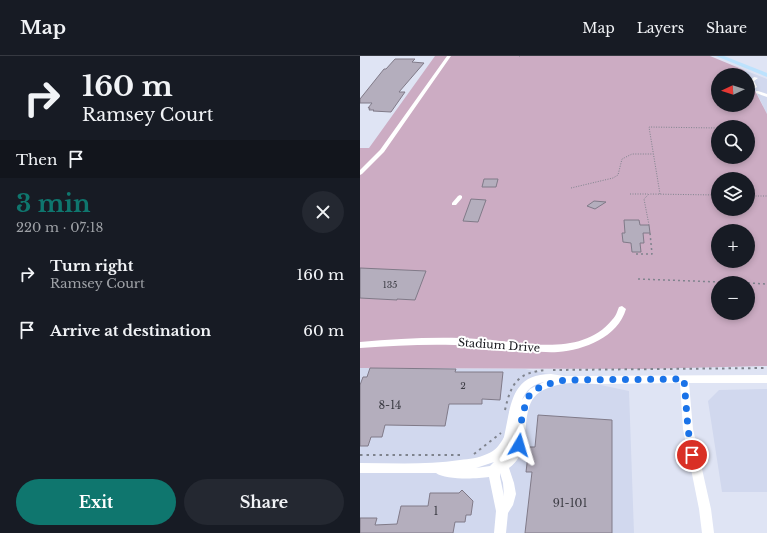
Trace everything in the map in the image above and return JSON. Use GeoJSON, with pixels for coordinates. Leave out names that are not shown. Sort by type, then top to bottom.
{"type":"FeatureCollection","features":[{"type":"Feature","properties":{"kind":"main road"},"geometry":{"type":"LineString","coordinates":[[719,56],[767,75]]}},
{"type":"Feature","properties":{"kind":"main road"},"geometry":{"type":"LineString","coordinates":[[730,56],[767,71]]}},
{"type":"Feature","properties":{"kind":"street"},"geometry":{"type":"LineString","coordinates":[[360,173],[382,150],[449,56]]}},
{"type":"Feature","properties":{"kind":"street"},"geometry":{"type":"LineString","coordinates":[[454,204],[460,197]]}},
{"type":"Feature","properties":{"kind":"street","name":"Stadium Drive"},"geometry":{"type":"LineString","coordinates":[[360,345],[465,342],[543,348],[566,348],[584,342],[614,325],[621,316],[622,309]]}},
{"type":"Feature","properties":{"kind":"street"},"geometry":{"type":"LineString","coordinates":[[360,468],[418,468],[485,462],[496,456],[508,441],[512,427],[515,404],[523,389],[533,381],[543,378],[564,380],[767,379]]}},
{"type":"Feature","properties":{"kind":"street"},"geometry":{"type":"LineString","coordinates":[[684,379],[688,429],[705,509],[708,533]]}},
{"type":"Feature","properties":{"kind":"street"},"geometry":{"type":"LineString","coordinates":[[418,468],[464,473],[483,473],[499,469],[510,461],[517,449],[522,416],[529,396],[541,386],[564,380]]}},
{"type":"Feature","properties":{"kind":"street"},"geometry":{"type":"LineString","coordinates":[[496,456],[499,469],[509,484],[510,493],[509,500],[502,511],[500,533]]}},
{"type":"Feature","properties":{"kind":"path"},"geometry":{"type":"LineString","coordinates":[[660,194],[649,127],[711,128]]}},
{"type":"Feature","properties":{"kind":"path"},"geometry":{"type":"LineString","coordinates":[[572,188],[613,178],[618,175],[621,161],[624,156],[654,154]]}},
{"type":"Feature","properties":{"kind":"path"},"geometry":{"type":"LineString","coordinates":[[630,194],[711,195]]}},
{"type":"Feature","properties":{"kind":"path"},"geometry":{"type":"LineString","coordinates":[[649,194],[644,199],[649,225]]}},
{"type":"Feature","properties":{"kind":"path"},"geometry":{"type":"LineString","coordinates":[[755,196],[767,196]]}},
{"type":"Feature","properties":{"kind":"path"},"geometry":{"type":"LineString","coordinates":[[636,254],[652,254],[650,233]]}},
{"type":"Feature","properties":{"kind":"path"},"geometry":{"type":"LineString","coordinates":[[638,279],[711,282]]}},
{"type":"Feature","properties":{"kind":"path"},"geometry":{"type":"LineString","coordinates":[[755,283],[767,284]]}},
{"type":"Feature","properties":{"kind":"path"},"geometry":{"type":"LineString","coordinates":[[505,411],[508,392],[513,383],[524,374],[539,370],[767,368]]}},
{"type":"Feature","properties":{"kind":"path"},"geometry":{"type":"LineString","coordinates":[[470,455],[473,455],[501,433]]}},
{"type":"Feature","properties":{"kind":"path"},"geometry":{"type":"LineString","coordinates":[[360,455],[462,455]]}},
{"type":"Feature","properties":{"kind":"shaded area"},"geometry":{"type":"Polygon","coordinates":[[[435,56],[710,56],[739,68],[711,68],[711,112],[755,112],[755,91],[767,114],[767,366],[644,369],[360,368],[360,148],[369,148],[435,56]]]}},
{"type":"Feature","properties":{"kind":"shaded area"},"geometry":{"type":"Polygon","coordinates":[[[755,74],[767,79],[767,114],[755,89],[755,74]]]}},
{"type":"Feature","properties":{"kind":"shaded area"},"geometry":{"type":"Polygon","coordinates":[[[360,368],[525,369],[629,391],[634,533],[360,533],[360,368]]]}},
{"type":"Feature","properties":{"kind":"shaded area"},"geometry":{"type":"Polygon","coordinates":[[[767,389],[767,492],[722,492],[708,401],[719,390],[767,389]]]}},
{"type":"Feature","properties":{"kind":"building"},"geometry":{"type":"Polygon","coordinates":[[[395,59],[415,59],[412,62],[424,63],[399,92],[405,92],[391,112],[369,110],[370,108],[368,108],[372,103],[360,103],[360,99],[384,69],[386,69],[395,59]]]}},
{"type":"Feature","properties":{"kind":"building"},"geometry":{"type":"Polygon","coordinates":[[[484,179],[498,179],[496,187],[482,187],[484,179]]]}},
{"type":"Feature","properties":{"kind":"building"},"geometry":{"type":"Polygon","coordinates":[[[471,199],[486,200],[478,222],[463,221],[471,199]]]}},
{"type":"Feature","properties":{"kind":"building"},"geometry":{"type":"Polygon","coordinates":[[[594,201],[606,202],[595,209],[587,206],[594,201]]]}},
{"type":"Feature","properties":{"kind":"building"},"geometry":{"type":"Polygon","coordinates":[[[624,220],[639,220],[640,225],[649,225],[650,233],[643,233],[644,243],[640,243],[641,252],[632,252],[631,243],[623,242],[622,233],[625,233],[624,220]]]}},
{"type":"Feature","properties":{"kind":"building"},"geometry":{"type":"Polygon","coordinates":[[[360,268],[426,271],[415,300],[397,300],[360,298],[360,268]]]}},
{"type":"Feature","properties":{"kind":"building"},"geometry":{"type":"Polygon","coordinates":[[[370,368],[456,369],[455,372],[503,372],[500,400],[482,399],[482,404],[449,404],[445,426],[385,425],[382,437],[371,437],[368,446],[360,446],[360,385],[363,377],[367,377],[370,368]]]}},
{"type":"Feature","properties":{"kind":"building"},"geometry":{"type":"Polygon","coordinates":[[[538,415],[612,420],[612,533],[525,533],[532,472],[526,472],[529,447],[535,447],[538,415]]]}},
{"type":"Feature","properties":{"kind":"building"},"geometry":{"type":"Polygon","coordinates":[[[462,490],[473,501],[471,515],[466,515],[465,522],[455,522],[453,533],[360,533],[360,518],[377,518],[375,525],[397,524],[401,506],[428,506],[430,493],[459,493],[462,490]]]}},
{"type":"Feature","properties":{"kind":"route"},"geometry":{"type":"LineString","coordinates":[[519,445],[522,416],[526,403],[529,396],[541,386],[564,380],[684,379],[688,429],[692,455]]}}]}
